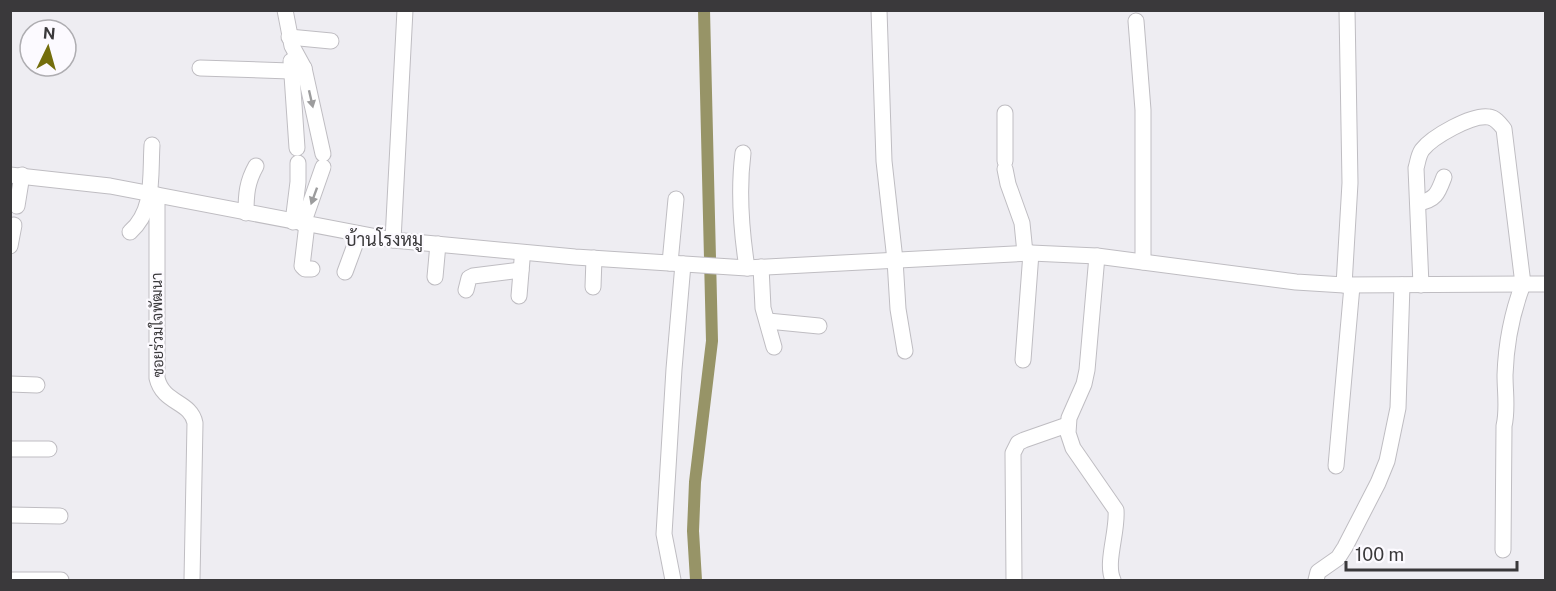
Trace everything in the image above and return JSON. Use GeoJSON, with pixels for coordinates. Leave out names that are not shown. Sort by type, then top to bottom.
{"type":"FeatureCollection","features":[{"type":"Feature","properties":{"kind":"street"},"geometry":{"type":"LineString","coordinates":[[393,240],[405,10]]}},
{"type":"Feature","properties":{"kind":"street"},"geometry":{"type":"LineString","coordinates":[[879,10],[884,161],[898,309],[905,351]]}},
{"type":"Feature","properties":{"kind":"street"},"geometry":{"type":"LineString","coordinates":[[1336,466],[1348,285],[1350,183],[1347,10]]}},
{"type":"Feature","properties":{"kind":"street"},"geometry":{"type":"LineString","coordinates":[[282,11],[323,161],[301,223]]}},
{"type":"Feature","properties":{"kind":"street"},"geometry":{"type":"LineString","coordinates":[[1136,21],[1143,110],[1143,262]]}},
{"type":"Feature","properties":{"kind":"street"},"geometry":{"type":"LineString","coordinates":[[291,42],[331,41]]}},
{"type":"Feature","properties":{"kind":"street"},"geometry":{"type":"LineString","coordinates":[[200,69],[297,70]]}},
{"type":"Feature","properties":{"kind":"street"},"geometry":{"type":"LineString","coordinates":[[297,70],[298,182],[302,266],[304,269],[312,269]]}},
{"type":"Feature","properties":{"kind":"street"},"geometry":{"type":"LineString","coordinates":[[1005,113],[1005,165],[1008,184],[1022,223],[1028,253],[1023,360]]}},
{"type":"Feature","properties":{"kind":"street"},"geometry":{"type":"LineString","coordinates":[[1421,285],[1416,168],[1418,158],[1423,149],[1454,127],[1471,120],[1489,117],[1499,122],[1504,129],[1523,284],[1514,308],[1505,375],[1507,413],[1504,426],[1503,550]]}},
{"type":"Feature","properties":{"kind":"street"},"geometry":{"type":"LineString","coordinates":[[130,232],[144,216],[153,195],[152,146]]}},
{"type":"Feature","properties":{"kind":"street"},"geometry":{"type":"LineString","coordinates":[[743,153],[740,193],[743,242],[749,267],[762,297],[774,347]]}},
{"type":"Feature","properties":{"kind":"street"},"geometry":{"type":"LineString","coordinates":[[246,213],[248,179],[256,166]]}},
{"type":"Feature","properties":{"kind":"street"},"geometry":{"type":"LineString","coordinates":[[16,206],[16,175],[110,186],[393,240],[594,258],[749,267],[1028,253],[1097,256],[1296,282],[1348,285],[1545,284]]}},
{"type":"Feature","properties":{"kind":"street"},"geometry":{"type":"LineString","coordinates":[[1418,203],[1429,201],[1435,196],[1444,177]]}},
{"type":"Feature","properties":{"kind":"street","name":"ซอยร่วมใจพัฒนา"},"geometry":{"type":"LineString","coordinates":[[153,195],[157,378],[164,394],[192,413],[195,423],[192,580]]}},
{"type":"Feature","properties":{"kind":"street"},"geometry":{"type":"LineString","coordinates":[[673,580],[664,534],[674,369],[676,199]]}},
{"type":"Feature","properties":{"kind":"street"},"geometry":{"type":"LineString","coordinates":[[10,246],[14,225]]}},
{"type":"Feature","properties":{"kind":"street"},"geometry":{"type":"LineString","coordinates":[[345,272],[359,234]]}},
{"type":"Feature","properties":{"kind":"street"},"geometry":{"type":"LineString","coordinates":[[435,278],[438,244]]}},
{"type":"Feature","properties":{"kind":"street"},"geometry":{"type":"LineString","coordinates":[[519,296],[523,252]]}},
{"type":"Feature","properties":{"kind":"street"},"geometry":{"type":"LineString","coordinates":[[1097,256],[1087,370],[1084,384],[1067,425],[1073,448],[1116,510],[1110,571],[1113,580]]}},
{"type":"Feature","properties":{"kind":"street"},"geometry":{"type":"LineString","coordinates":[[593,287],[594,258]]}},
{"type":"Feature","properties":{"kind":"street"},"geometry":{"type":"LineString","coordinates":[[466,290],[469,278],[473,276],[521,270]]}},
{"type":"Feature","properties":{"kind":"street"},"geometry":{"type":"LineString","coordinates":[[1316,580],[1318,572],[1338,558],[1345,547],[1387,461],[1398,408],[1402,285]]}},
{"type":"Feature","properties":{"kind":"street"},"geometry":{"type":"LineString","coordinates":[[768,321],[819,326]]}},
{"type":"Feature","properties":{"kind":"street"},"geometry":{"type":"LineString","coordinates":[[10,384],[37,385]]}},
{"type":"Feature","properties":{"kind":"street"},"geometry":{"type":"LineString","coordinates":[[1014,580],[1013,453],[1018,443],[1067,425]]}},
{"type":"Feature","properties":{"kind":"street"},"geometry":{"type":"LineString","coordinates":[[10,449],[49,449]]}},
{"type":"Feature","properties":{"kind":"street"},"geometry":{"type":"LineString","coordinates":[[10,515],[60,516]]}},
{"type":"Feature","properties":{"kind":"street"},"geometry":{"type":"LineString","coordinates":[[10,580],[61,580]]}},
{"type":"Feature","properties":{"kind":"waterway"},"geometry":{"type":"LineString","coordinates":[[696,580],[693,531],[695,482],[712,341],[704,10]]}},
{"type":"Feature","properties":{"kind":"district","name":"บ้านโรงหมู"},"geometry":{"type":"Point","coordinates":[384,239]}}]}
